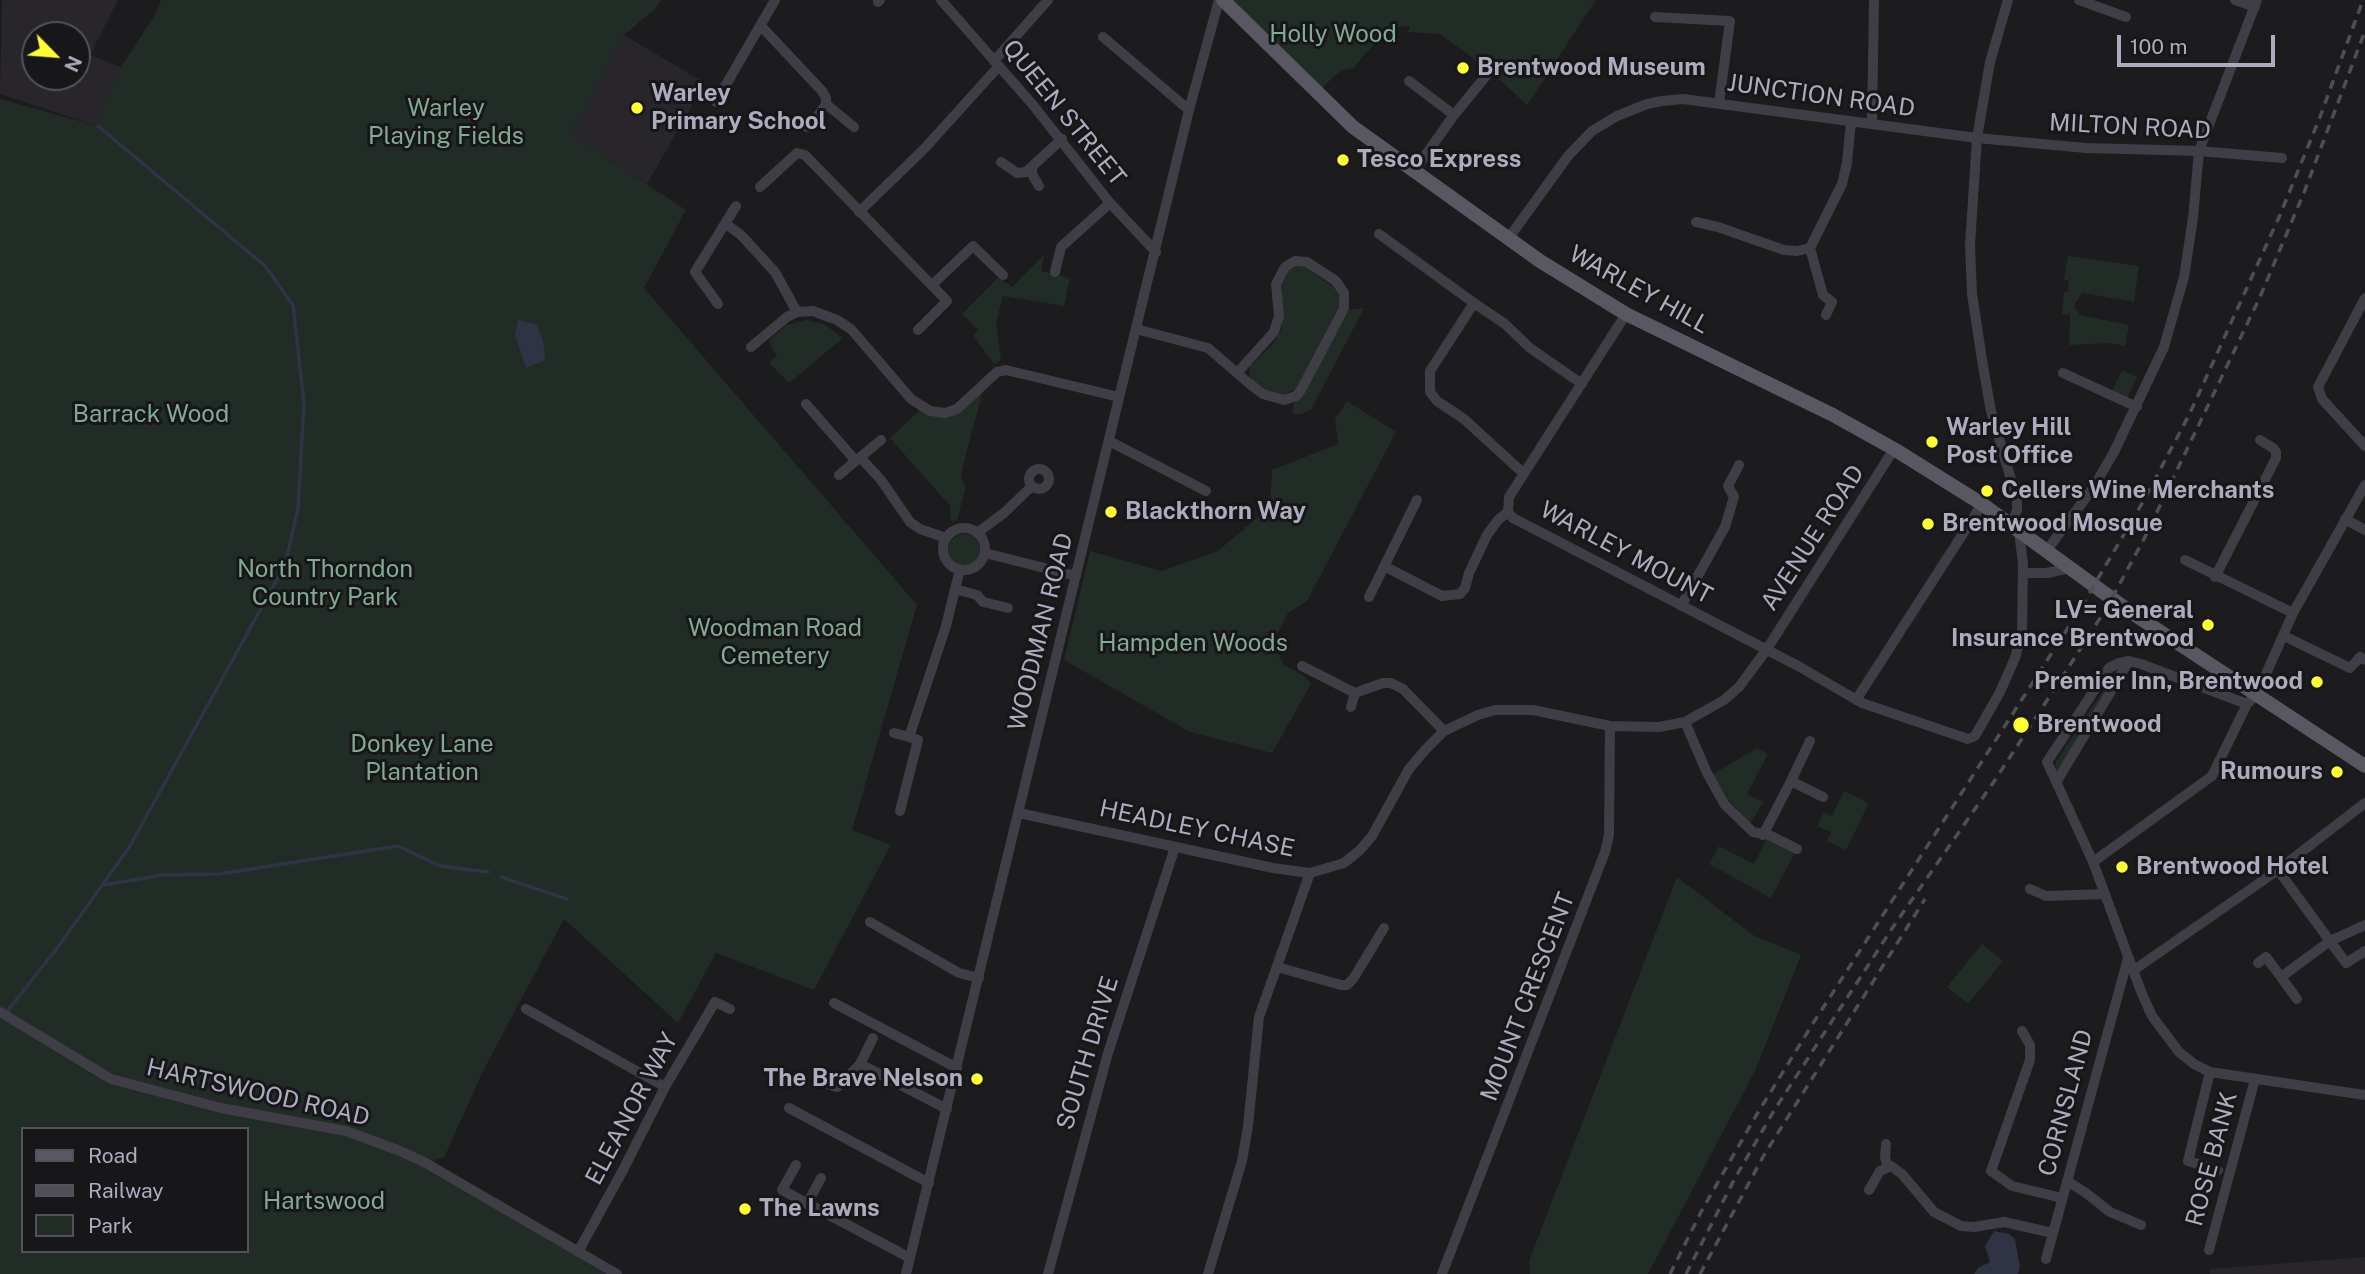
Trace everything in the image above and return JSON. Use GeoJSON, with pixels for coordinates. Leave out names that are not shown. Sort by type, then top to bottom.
{"type":"FeatureCollection","features":[{"type":"Feature","properties":{"kind":"main road","name":"WARLEY HILL"},"geometry":{"type":"LineString","coordinates":[[1221,0],[1353,127],[1572,282],[1626,314],[1843,420],[1894,449],[1982,504],[2252,699],[2365,766]]}},
{"type":"Feature","properties":{"kind":"street"},"geometry":{"type":"LineString","coordinates":[[716,102],[775,0]]}},
{"type":"Feature","properties":{"kind":"street","name":"QUEEN STREET"},"geometry":{"type":"LineString","coordinates":[[941,0],[1062,139],[1110,203],[1156,252]]}},
{"type":"Feature","properties":{"kind":"street"},"geometry":{"type":"LineString","coordinates":[[859,212],[925,148],[1048,0]]}},
{"type":"Feature","properties":{"kind":"street","name":"WOODMAN ROAD"},"geometry":{"type":"LineString","coordinates":[[906,1274],[1189,110],[1221,0]]}},
{"type":"Feature","properties":{"kind":"street"},"geometry":{"type":"LineString","coordinates":[[1872,123],[1874,0]]}},
{"type":"Feature","properties":{"kind":"street"},"geometry":{"type":"LineString","coordinates":[[2008,0],[1990,62],[1977,138],[1971,210],[1972,294],[1991,411],[2017,500],[2015,528],[2023,573],[2076,573]]}},
{"type":"Feature","properties":{"kind":"street"},"geometry":{"type":"LineString","coordinates":[[2079,0],[2126,17]]}},
{"type":"Feature","properties":{"kind":"street"},"geometry":{"type":"LineString","coordinates":[[2047,551],[2076,513],[2114,452],[2164,347],[2185,277],[2199,151],[2256,4],[2235,0]]}},
{"type":"Feature","properties":{"kind":"street"},"geometry":{"type":"LineString","coordinates":[[1655,17],[1730,21],[1719,103]]}},
{"type":"Feature","properties":{"kind":"street"},"geometry":{"type":"LineString","coordinates":[[761,26],[826,98],[826,104],[807,127]]}},
{"type":"Feature","properties":{"kind":"street"},"geometry":{"type":"LineString","coordinates":[[1103,37],[1189,110]]}},
{"type":"Feature","properties":{"kind":"street"},"geometry":{"type":"LineString","coordinates":[[1415,170],[1454,115],[1490,71]]}},
{"type":"Feature","properties":{"kind":"street"},"geometry":{"type":"LineString","coordinates":[[1409,81],[1454,115]]}},
{"type":"Feature","properties":{"kind":"street","name":"JUNCTION ROAD"},"geometry":{"type":"LineString","coordinates":[[1508,239],[1568,156],[1592,131],[1617,116],[1647,104],[1683,99],[1977,138]]}},
{"type":"Feature","properties":{"kind":"street"},"geometry":{"type":"LineString","coordinates":[[826,104],[854,127]]}},
{"type":"Feature","properties":{"kind":"street"},"geometry":{"type":"LineString","coordinates":[[1826,315],[1832,302],[1823,295],[1810,248],[1842,184],[1851,122]]}},
{"type":"Feature","properties":{"kind":"street","name":"MILTON ROAD"},"geometry":{"type":"LineString","coordinates":[[1977,138],[2086,148],[2199,151],[2281,158]]}},
{"type":"Feature","properties":{"kind":"street"},"geometry":{"type":"LineString","coordinates":[[1002,162],[1017,173],[1032,168],[1062,139]]}},
{"type":"Feature","properties":{"kind":"street"},"geometry":{"type":"LineString","coordinates":[[760,187],[800,152],[819,168],[947,301],[918,330]]}},
{"type":"Feature","properties":{"kind":"street"},"geometry":{"type":"LineString","coordinates":[[1032,168],[1032,174],[1039,186]]}},
{"type":"Feature","properties":{"kind":"street"},"geometry":{"type":"LineString","coordinates":[[1055,272],[1061,247],[1110,203]]}},
{"type":"Feature","properties":{"kind":"street"},"geometry":{"type":"LineString","coordinates":[[718,304],[695,272],[736,206]]}},
{"type":"Feature","properties":{"kind":"street"},"geometry":{"type":"LineString","coordinates":[[1696,222],[1784,250],[1810,248]]}},
{"type":"Feature","properties":{"kind":"street"},"geometry":{"type":"LineString","coordinates":[[726,224],[741,235],[775,272],[797,312]]}},
{"type":"Feature","properties":{"kind":"street"},"geometry":{"type":"LineString","coordinates":[[1379,234],[1582,384]]}},
{"type":"Feature","properties":{"kind":"street"},"geometry":{"type":"LineString","coordinates":[[932,285],[973,246],[1003,275]]}},
{"type":"Feature","properties":{"kind":"street"},"geometry":{"type":"LineString","coordinates":[[1136,329],[1208,348],[1237,373],[1257,390],[1284,400],[1296,396],[1301,390],[1344,308],[1344,293],[1336,281],[1307,262],[1295,261],[1285,267],[1276,284],[1279,316],[1274,332],[1237,373]]}},
{"type":"Feature","properties":{"kind":"street"},"geometry":{"type":"LineString","coordinates":[[2365,298],[2318,387],[2319,396],[2365,446]]}},
{"type":"Feature","properties":{"kind":"street"},"geometry":{"type":"LineString","coordinates":[[1474,303],[1434,363],[1425,395],[1464,419],[1524,473]]}},
{"type":"Feature","properties":{"kind":"street"},"geometry":{"type":"LineString","coordinates":[[751,347],[771,328],[797,312],[813,311],[827,315],[850,329],[911,399],[930,411],[945,413],[957,409],[997,372],[1006,370],[1119,397]]}},
{"type":"Feature","properties":{"kind":"street","name":"WARLEY MOUNT"},"geometry":{"type":"LineString","coordinates":[[1626,314],[1508,496],[1508,512],[1514,518],[1767,649],[1856,700],[1968,739],[1975,736],[2000,692],[2019,647],[2024,603],[2023,573]]}},
{"type":"Feature","properties":{"kind":"street"},"geometry":{"type":"LineString","coordinates":[[2063,373],[2137,407]]}},
{"type":"Feature","properties":{"kind":"street"},"geometry":{"type":"LineString","coordinates":[[806,404],[881,480],[910,522],[920,529],[946,538]]}},
{"type":"Feature","properties":{"kind":"street"},"geometry":{"type":"LineString","coordinates":[[839,475],[881,440]]}},
{"type":"Feature","properties":{"kind":"street"},"geometry":{"type":"LineString","coordinates":[[2215,577],[2276,458],[2273,447],[2260,440]]}},
{"type":"Feature","properties":{"kind":"street"},"geometry":{"type":"LineString","coordinates":[[1109,441],[1206,491]]}},
{"type":"Feature","properties":{"kind":"street","name":"AVENUE ROAD"},"geometry":{"type":"LineString","coordinates":[[1767,649],[1894,449]]}},
{"type":"Feature","properties":{"kind":"street"},"geometry":{"type":"LineString","coordinates":[[1681,606],[1725,527],[1734,498],[1728,486],[1738,465]]}},
{"type":"Feature","properties":{"kind":"street"},"geometry":{"type":"LineString","coordinates":[[2093,862],[2212,776],[2284,636],[2292,613],[2365,485]]}},
{"type":"Feature","properties":{"kind":"street"},"geometry":{"type":"LineString","coordinates":[[977,533],[1004,513],[1032,486]]}},
{"type":"Feature","properties":{"kind":"street"},"geometry":{"type":"LineString","coordinates":[[1369,597],[1417,500]]}},
{"type":"Feature","properties":{"kind":"street"},"geometry":{"type":"LineString","coordinates":[[1856,700],[1982,504]]}},
{"type":"Feature","properties":{"kind":"street"},"geometry":{"type":"LineString","coordinates":[[1384,566],[1443,596],[1460,594],[1465,589],[1469,573],[1487,535],[1508,512]]}},
{"type":"Feature","properties":{"kind":"street"},"geometry":{"type":"LineString","coordinates":[[2345,519],[2365,530]]}},
{"type":"Feature","properties":{"kind":"street"},"geometry":{"type":"LineString","coordinates":[[958,528],[967,528],[977,533],[982,538],[985,553],[979,564],[967,570],[950,565],[943,549],[946,538],[958,528]]}},
{"type":"Feature","properties":{"kind":"street"},"geometry":{"type":"LineString","coordinates":[[985,553],[1076,576]]}},
{"type":"Feature","properties":{"kind":"street"},"geometry":{"type":"LineString","coordinates":[[2185,560],[2292,613]]}},
{"type":"Feature","properties":{"kind":"street"},"geometry":{"type":"LineString","coordinates":[[900,811],[960,569]]}},
{"type":"Feature","properties":{"kind":"street"},"geometry":{"type":"LineString","coordinates":[[955,589],[977,595],[983,602],[1008,608]]}},
{"type":"Feature","properties":{"kind":"street"},"geometry":{"type":"LineString","coordinates":[[2284,636],[2350,668],[2360,657],[2365,660]]}},
{"type":"Feature","properties":{"kind":"street","name":"HEADLEY CHASE"},"geometry":{"type":"LineString","coordinates":[[1019,813],[1273,868],[1310,873],[1344,863],[1360,850],[1372,836],[1409,769],[1444,731],[1486,712],[1515,709],[1533,710],[1610,726],[1659,727],[1685,722],[1731,694],[1767,649]]}},
{"type":"Feature","properties":{"kind":"street"},"geometry":{"type":"LineString","coordinates":[[2252,699],[2129,661],[2109,668],[2047,761],[2093,862],[2142,994],[2164,1034],[2179,1052],[2210,1072],[2365,1095]]}},
{"type":"Feature","properties":{"kind":"street"},"geometry":{"type":"LineString","coordinates":[[2057,781],[2129,661]]}},
{"type":"Feature","properties":{"kind":"street"},"geometry":{"type":"LineString","coordinates":[[1302,666],[1355,693],[1382,683],[1391,683],[1403,689],[1444,731]]}},
{"type":"Feature","properties":{"kind":"street"},"geometry":{"type":"LineString","coordinates":[[1351,707],[1355,693]]}},
{"type":"Feature","properties":{"kind":"street"},"geometry":{"type":"LineString","coordinates":[[1685,722],[1707,773],[1726,805],[1749,829],[1769,835],[1797,849]]}},
{"type":"Feature","properties":{"kind":"street","name":"MOUNT CRESCENT"},"geometry":{"type":"LineString","coordinates":[[1442,1274],[1605,852],[1609,835],[1610,726]]}},
{"type":"Feature","properties":{"kind":"street"},"geometry":{"type":"LineString","coordinates":[[894,733],[918,740]]}},
{"type":"Feature","properties":{"kind":"street"},"geometry":{"type":"LineString","coordinates":[[1763,835],[1810,741]]}},
{"type":"Feature","properties":{"kind":"street"},"geometry":{"type":"LineString","coordinates":[[1791,781],[1823,797]]}},
{"type":"Feature","properties":{"kind":"street"},"geometry":{"type":"LineString","coordinates":[[2134,970],[2278,870],[2365,803]]}},
{"type":"Feature","properties":{"kind":"street","name":"SOUTH DRIVE"},"geometry":{"type":"LineString","coordinates":[[1048,1274],[1108,1053],[1175,847]]}},
{"type":"Feature","properties":{"kind":"street"},"geometry":{"type":"LineString","coordinates":[[2278,870],[2346,963],[2365,951]]}},
{"type":"Feature","properties":{"kind":"street"},"geometry":{"type":"LineString","coordinates":[[1208,1274],[1242,1161],[1259,1017],[1310,873]]}},
{"type":"Feature","properties":{"kind":"street"},"geometry":{"type":"LineString","coordinates":[[2030,889],[2046,896],[2105,894]]}},
{"type":"Feature","properties":{"kind":"street"},"geometry":{"type":"LineString","coordinates":[[870,922],[959,973],[979,978]]}},
{"type":"Feature","properties":{"kind":"street"},"geometry":{"type":"LineString","coordinates":[[2281,977],[2330,941],[2365,925]]}},
{"type":"Feature","properties":{"kind":"street"},"geometry":{"type":"LineString","coordinates":[[1277,967],[1347,985],[1353,979],[1378,931]]}},
{"type":"Feature","properties":{"kind":"street"},"geometry":{"type":"LineString","coordinates":[[2258,963],[2266,957],[2297,999]]}},
{"type":"Feature","properties":{"kind":"street","name":"CORNSLAND"},"geometry":{"type":"LineString","coordinates":[[2046,1259],[2128,958]]}},
{"type":"Feature","properties":{"kind":"street","name":"ELEANOR WAY"},"geometry":{"type":"LineString","coordinates":[[578,1252],[665,1087],[715,1002],[730,1009]]}},
{"type":"Feature","properties":{"kind":"street"},"geometry":{"type":"LineString","coordinates":[[834,1003],[957,1068]]}},
{"type":"Feature","properties":{"kind":"street"},"geometry":{"type":"LineString","coordinates":[[526,1009],[665,1087]]}},
{"type":"Feature","properties":{"kind":"street","name":"HARTSWOOD ROAD"},"geometry":{"type":"LineString","coordinates":[[0,1012],[111,1079],[221,1108],[346,1131],[400,1151],[435,1168],[617,1274]]}},
{"type":"Feature","properties":{"kind":"street"},"geometry":{"type":"LineString","coordinates":[[2022,1031],[2030,1045],[2030,1060],[1991,1171],[2012,1186],[2062,1198]]}},
{"type":"Feature","properties":{"kind":"street"},"geometry":{"type":"LineString","coordinates":[[822,1082],[837,1087],[851,1076],[873,1038]]}},
{"type":"Feature","properties":{"kind":"street"},"geometry":{"type":"LineString","coordinates":[[860,1064],[947,1109]]}},
{"type":"Feature","properties":{"kind":"street"},"geometry":{"type":"LineString","coordinates":[[2210,1072],[2188,1161],[2218,1170]]}},
{"type":"Feature","properties":{"kind":"street","name":"ROSE BANK"},"geometry":{"type":"LineString","coordinates":[[2209,1251],[2255,1079]]}},
{"type":"Feature","properties":{"kind":"street"},"geometry":{"type":"LineString","coordinates":[[789,1108],[929,1183]]}},
{"type":"Feature","properties":{"kind":"street"},"geometry":{"type":"LineString","coordinates":[[1886,1144],[1885,1157],[1888,1166],[1902,1174],[1934,1212],[1961,1226],[1974,1227],[2004,1222],[2053,1233]]}},
{"type":"Feature","properties":{"kind":"street"},"geometry":{"type":"LineString","coordinates":[[796,1165],[782,1190],[910,1258]]}},
{"type":"Feature","properties":{"kind":"street"},"geometry":{"type":"LineString","coordinates":[[1869,1191],[1874,1178],[1888,1166]]}},
{"type":"Feature","properties":{"kind":"street"},"geometry":{"type":"LineString","coordinates":[[807,1204],[821,1178]]}},
{"type":"Feature","properties":{"kind":"street"},"geometry":{"type":"LineString","coordinates":[[2067,1181],[2109,1212],[2141,1225]]}},
{"type":"Feature","properties":{"kind":"shaded area"},"geometry":{"type":"Polygon","coordinates":[[[2,0],[118,0],[91,53],[91,21],[21,21],[21,91],[91,91],[91,55],[121,67],[98,126],[0,94],[2,0]]]}},
{"type":"Feature","properties":{"kind":"shaded area","name":"Warley Primary School"},"geometry":{"type":"Polygon","coordinates":[[[624,35],[705,83],[647,184],[570,134],[624,35]]]}},
{"type":"Feature","properties":{"kind":"shaded area"},"geometry":{"type":"Polygon","coordinates":[[[2365,1257],[2365,1274],[2210,1274],[2210,1269],[2365,1257]]]}},
{"type":"Feature","properties":{"kind":"green space","name":"North Thorndon Country Park"},"geometry":{"type":"Polygon","coordinates":[[[161,0],[661,0],[655,9],[624,35],[570,134],[686,210],[644,288],[917,605],[852,830],[891,845],[814,990],[716,953],[678,1023],[564,919],[483,1071],[444,1158],[425,1162],[617,1274],[0,1274],[0,99],[98,126],[118,72],[154,16],[161,0]]]}},
{"type":"Feature","properties":{"kind":"green space","name":"Holly Wood"},"geometry":{"type":"Polygon","coordinates":[[[1223,0],[1596,0],[1527,105],[1490,71],[1440,34],[1408,32],[1410,26],[1388,28],[1353,68],[1334,76],[1317,94],[1223,0]]]}},
{"type":"Feature","properties":{"kind":"green space"},"geometry":{"type":"Polygon","coordinates":[[[1044,255],[1041,271],[1070,278],[1064,306],[1003,296],[996,322],[1001,360],[994,364],[973,335],[978,330],[962,314],[999,277],[1012,287],[1044,255]]]}},
{"type":"Feature","properties":{"kind":"green space"},"geometry":{"type":"Polygon","coordinates":[[[2068,256],[2139,266],[2134,302],[2082,293],[2075,304],[2079,315],[2129,325],[2125,346],[2109,343],[2069,345],[2070,315],[2062,314],[2064,292],[2070,292],[2069,281],[2064,280],[2068,256]]]}},
{"type":"Feature","properties":{"kind":"green space"},"geometry":{"type":"Polygon","coordinates":[[[1299,266],[1307,268],[1336,289],[1339,306],[1298,387],[1284,395],[1266,390],[1252,380],[1249,373],[1250,366],[1273,344],[1281,331],[1281,282],[1288,271],[1299,266]]]}},
{"type":"Feature","properties":{"kind":"green space"},"geometry":{"type":"Polygon","coordinates":[[[1364,308],[1311,410],[1299,415],[1292,413],[1294,401],[1348,310],[1364,308]]]}},
{"type":"Feature","properties":{"kind":"green space"},"geometry":{"type":"Polygon","coordinates":[[[806,320],[824,324],[843,338],[789,383],[769,363],[777,356],[769,340],[787,325],[806,320]]]}},
{"type":"Feature","properties":{"kind":"green space"},"geometry":{"type":"Polygon","coordinates":[[[2122,370],[2137,377],[2127,399],[2112,391],[2122,370]]]}},
{"type":"Feature","properties":{"kind":"green space"},"geometry":{"type":"Polygon","coordinates":[[[984,386],[962,470],[961,480],[965,490],[957,520],[951,521],[950,506],[890,438],[922,408],[945,413],[984,386]]]}},
{"type":"Feature","properties":{"kind":"green space","name":"Hampden Woods"},"geometry":{"type":"Polygon","coordinates":[[[1347,401],[1396,432],[1307,601],[1288,613],[1272,645],[1284,665],[1304,676],[1311,684],[1272,753],[1190,732],[1064,660],[1090,551],[1162,571],[1218,551],[1270,507],[1272,470],[1338,444],[1335,419],[1347,401]]]}},
{"type":"Feature","properties":{"kind":"green space"},"geometry":{"type":"Polygon","coordinates":[[[964,534],[975,539],[980,550],[975,561],[964,566],[953,561],[948,550],[953,539],[964,534]]]}},
{"type":"Feature","properties":{"kind":"green space"},"geometry":{"type":"Polygon","coordinates":[[[2120,669],[2057,773],[2057,760],[2120,669]]]}},
{"type":"Feature","properties":{"kind":"green space"},"geometry":{"type":"Polygon","coordinates":[[[1757,748],[1768,754],[1747,794],[1763,802],[1750,824],[1729,800],[1713,774],[1757,748]]]}},
{"type":"Feature","properties":{"kind":"green space"},"geometry":{"type":"Polygon","coordinates":[[[1844,791],[1869,803],[1846,850],[1827,841],[1831,832],[1817,826],[1824,812],[1832,816],[1844,791]]]}},
{"type":"Feature","properties":{"kind":"green space"},"geometry":{"type":"Polygon","coordinates":[[[1769,835],[1797,849],[1771,898],[1709,864],[1719,846],[1754,864],[1769,835]]]}},
{"type":"Feature","properties":{"kind":"green space"},"geometry":{"type":"Polygon","coordinates":[[[1677,877],[1753,935],[1801,955],[1755,1071],[1648,1274],[1530,1274],[1529,1261],[1677,877]]]}},
{"type":"Feature","properties":{"kind":"green space"},"geometry":{"type":"Polygon","coordinates":[[[1982,944],[2003,961],[1968,1004],[1947,987],[1982,944]]]}},
{"type":"Feature","properties":{"kind":"water"},"geometry":{"type":"Polygon","coordinates":[[[518,320],[536,324],[543,340],[545,360],[526,368],[515,335],[518,320]]]}},
{"type":"Feature","properties":{"kind":"water"},"geometry":{"type":"Polygon","coordinates":[[[1994,1231],[2009,1234],[2015,1239],[2020,1267],[2018,1274],[1974,1274],[1978,1268],[1990,1262],[1985,1246],[1994,1231]]]}},
{"type":"Feature","properties":{"kind":"waterway"},"geometry":{"type":"LineString","coordinates":[[5,1014],[58,947],[130,846],[285,565],[298,509],[304,403],[293,305],[265,266],[98,126]]}},
{"type":"Feature","properties":{"kind":"waterway"},"geometry":{"type":"LineString","coordinates":[[104,885],[163,875],[219,874],[398,846],[440,866],[488,872]]}},
{"type":"Feature","properties":{"kind":"waterway"},"geometry":{"type":"LineString","coordinates":[[501,877],[567,899]]}},
{"type":"Feature","properties":{"kind":"railway"},"geometry":{"type":"LineString","coordinates":[[1670,1274],[1701,1212],[1754,1119],[2077,614],[2143,502],[2190,413],[2280,215],[2363,0]]}},
{"type":"Feature","properties":{"kind":"railway"},"geometry":{"type":"LineString","coordinates":[[1686,1274],[1735,1178],[1775,1109],[2106,609],[2144,539],[2260,297],[2305,190],[2365,31]]}},
{"type":"Feature","properties":{"kind":"railway"},"geometry":{"type":"LineString","coordinates":[[1700,1274],[1764,1155],[1925,899]]}},
{"type":"Feature","properties":{"kind":"place","name":"Brentwood Museum"},"geometry":{"type":"Point","coordinates":[1463,68]}},
{"type":"Feature","properties":{"kind":"place","name":"Warley Primary School"},"geometry":{"type":"Point","coordinates":[637,108]}},
{"type":"Feature","properties":{"kind":"place","name":"Tesco Express"},"geometry":{"type":"Point","coordinates":[1343,160]}},
{"type":"Feature","properties":{"kind":"place","name":"Warley Hill Post Office"},"geometry":{"type":"Point","coordinates":[1932,442]}},
{"type":"Feature","properties":{"kind":"place","name":"Cellers Wine Merchants"},"geometry":{"type":"Point","coordinates":[1987,491]}},
{"type":"Feature","properties":{"kind":"place","name":"Blackthorn Way"},"geometry":{"type":"Point","coordinates":[1111,512]}},
{"type":"Feature","properties":{"kind":"place","name":"Brentwood Mosque"},"geometry":{"type":"Point","coordinates":[1928,524]}},
{"type":"Feature","properties":{"kind":"place","name":"LV= General Insurance Brentwood"},"geometry":{"type":"Point","coordinates":[2208,625]}},
{"type":"Feature","properties":{"kind":"place","name":"Premier Inn, Brentwood"},"geometry":{"type":"Point","coordinates":[2317,682]}},
{"type":"Feature","properties":{"kind":"place","name":"Brentwood"},"geometry":{"type":"Point","coordinates":[2021,725]}},
{"type":"Feature","properties":{"kind":"place","name":"Rumours"},"geometry":{"type":"Point","coordinates":[2337,772]}},
{"type":"Feature","properties":{"kind":"place","name":"Brentwood Hotel"},"geometry":{"type":"Point","coordinates":[2122,867]}},
{"type":"Feature","properties":{"kind":"place","name":"The Brave Nelson"},"geometry":{"type":"Point","coordinates":[977,1079]}},
{"type":"Feature","properties":{"kind":"place","name":"The Lawns"},"geometry":{"type":"Point","coordinates":[745,1209]}},
{"type":"Feature","properties":{"kind":"park label","name":"Warley Playing Fields"},"geometry":{"type":"Point","coordinates":[446,123]}},
{"type":"Feature","properties":{"kind":"park label","name":"Barrack Wood"},"geometry":{"type":"Point","coordinates":[151,415]}},
{"type":"Feature","properties":{"kind":"park label","name":"Woodman Road Cemetery"},"geometry":{"type":"Point","coordinates":[775,643]}},
{"type":"Feature","properties":{"kind":"park label","name":"Donkey Lane Plantation"},"geometry":{"type":"Point","coordinates":[422,759]}},
{"type":"Feature","properties":{"kind":"park label","name":"Hartswood"},"geometry":{"type":"Point","coordinates":[324,1202]}}]}
